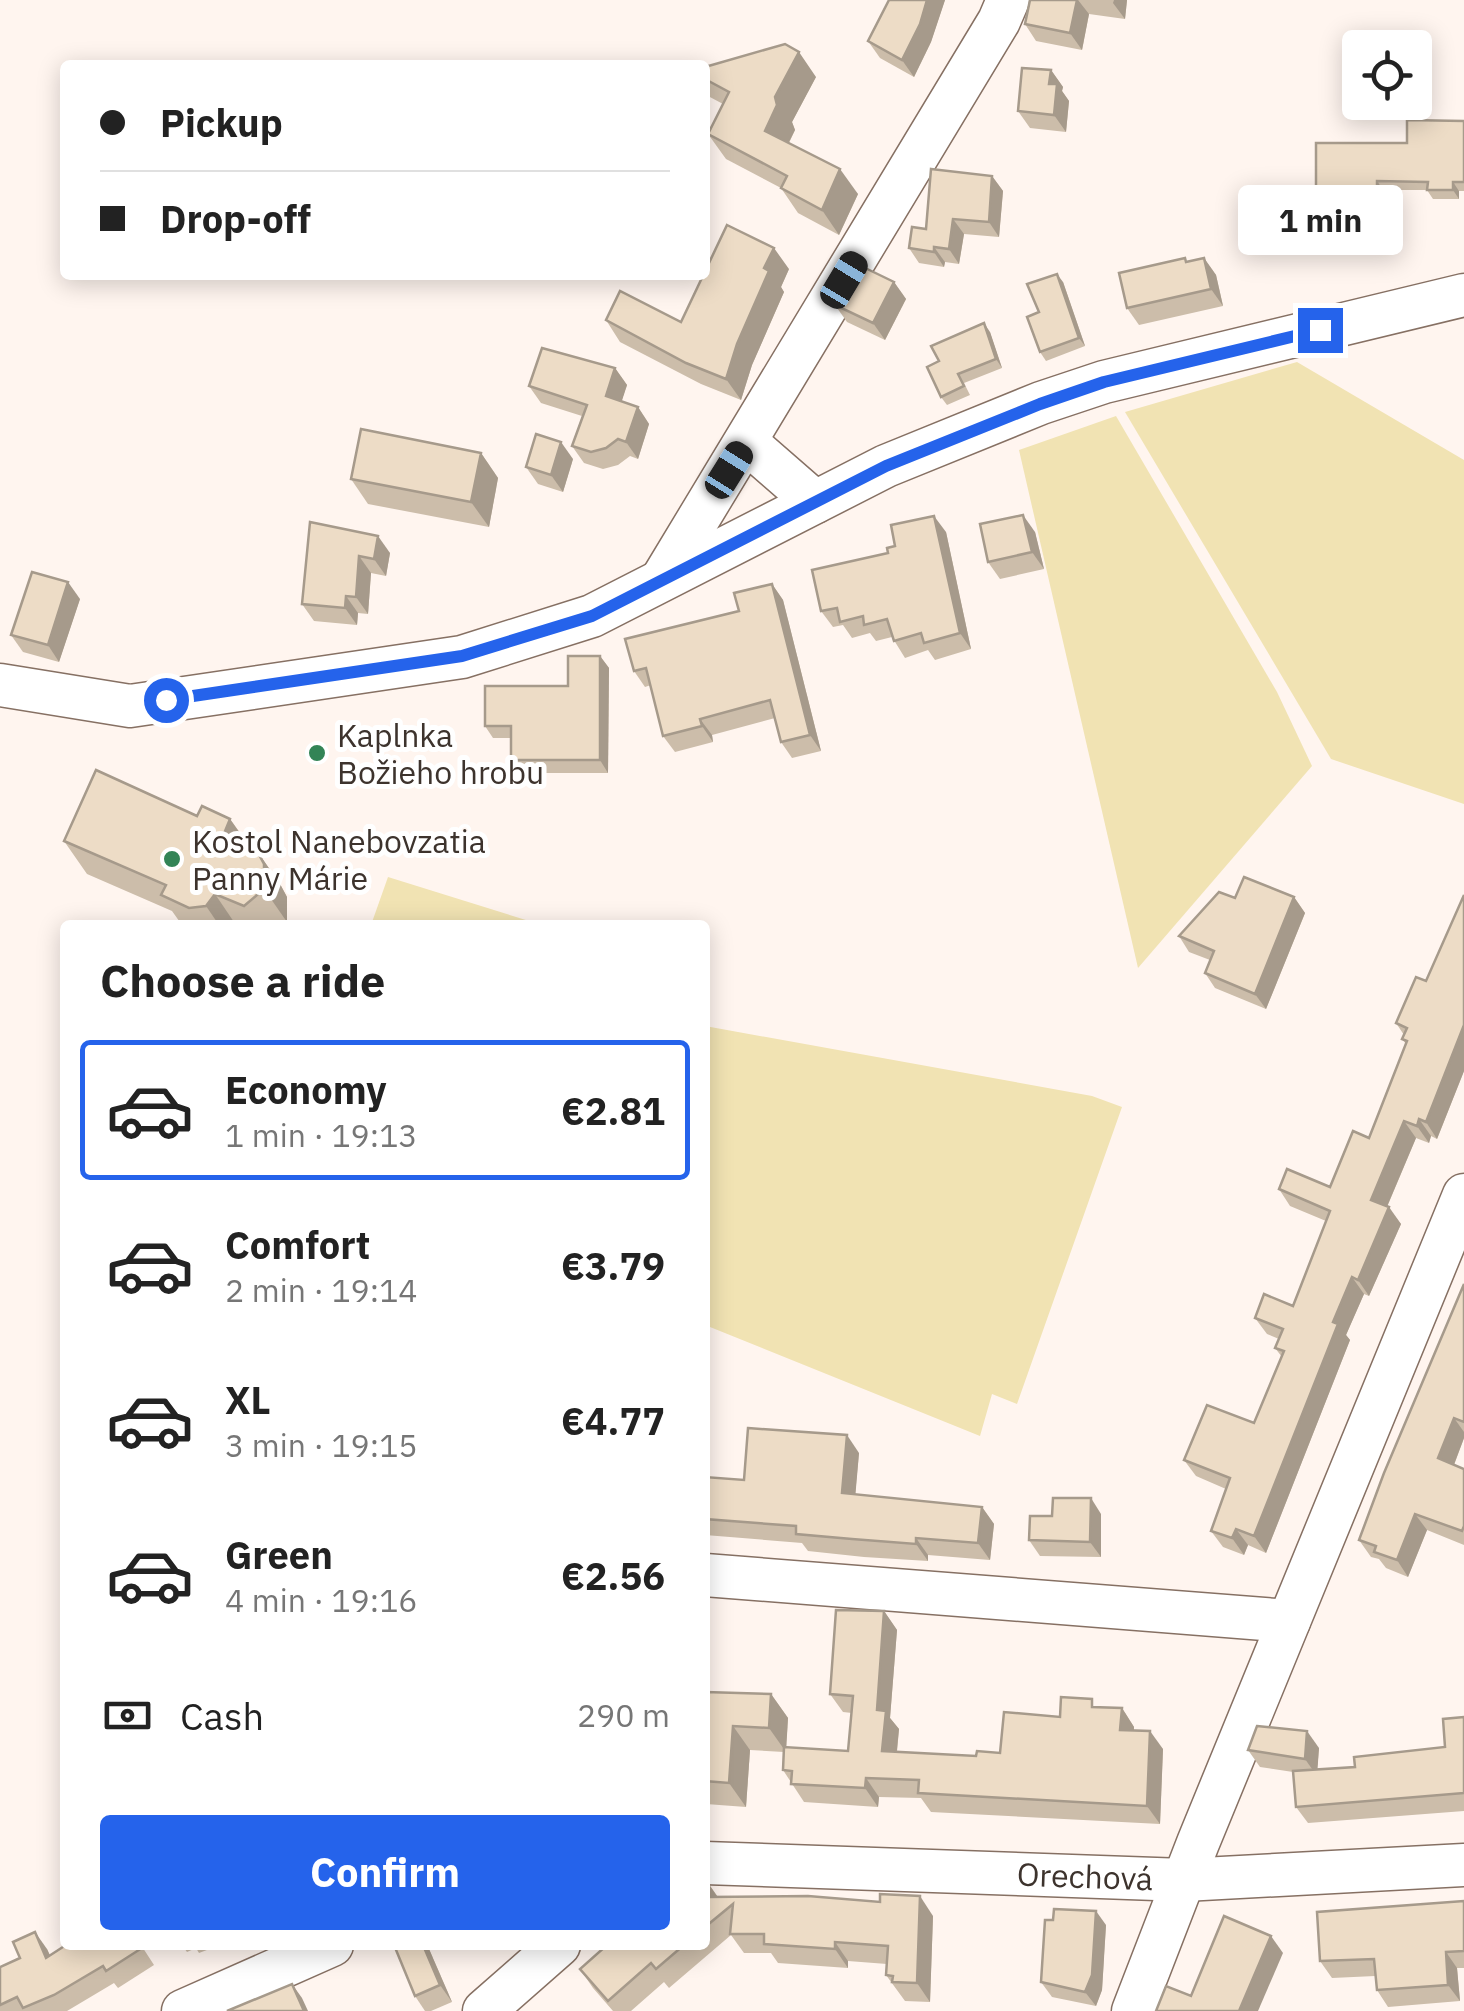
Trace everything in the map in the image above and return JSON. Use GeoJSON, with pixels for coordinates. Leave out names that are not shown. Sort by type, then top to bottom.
{"type":"FeatureCollection","features":[{"type":"Feature","properties":{"kind":"street"},"geometry":{"type":"LineString","coordinates":[[661,580],[999,22],[1008,0]]}},
{"type":"Feature","properties":{"kind":"street"},"geometry":{"type":"LineString","coordinates":[[0,686],[130,706],[462,656],[592,616],[886,466],[1040,404],[1104,382],[1464,295]]}},
{"type":"Feature","properties":{"kind":"street"},"geometry":{"type":"LineString","coordinates":[[746,442],[815,502]]}},
{"type":"Feature","properties":{"kind":"street"},"geometry":{"type":"LineString","coordinates":[[1132,2011],[1464,1196]]}},
{"type":"Feature","properties":{"kind":"street"},"geometry":{"type":"LineString","coordinates":[[710,1575],[1289,1620]]}},
{"type":"Feature","properties":{"kind":"street","name":"Orechová"},"geometry":{"type":"LineString","coordinates":[[710,1863],[1184,1880],[1464,1865]]}},
{"type":"Feature","properties":{"kind":"street"},"geometry":{"type":"LineString","coordinates":[[183,2011],[321,1950]]}},
{"type":"Feature","properties":{"kind":"street"},"geometry":{"type":"LineString","coordinates":[[484,2011],[553,1950]]}},
{"type":"Feature","properties":{"kind":"shaded area"},"geometry":{"type":"Polygon","coordinates":[[[1297,362],[1464,460],[1464,804],[1331,759],[1125,412],[1297,362]]]}},
{"type":"Feature","properties":{"kind":"shaded area"},"geometry":{"type":"Polygon","coordinates":[[[1116,416],[1277,692],[1312,766],[1138,968],[1019,450],[1116,416]]]}},
{"type":"Feature","properties":{"kind":"shaded area"},"geometry":{"type":"Polygon","coordinates":[[[388,877],[526,920],[373,920],[388,877]]]}},
{"type":"Feature","properties":{"kind":"shaded area"},"geometry":{"type":"Polygon","coordinates":[[[710,1027],[1092,1096],[1122,1107],[1017,1404],[992,1394],[980,1436],[710,1327],[710,1027]]]}},
{"type":"Feature","properties":{"kind":"building"},"geometry":{"type":"Polygon","coordinates":[[[889,0],[927,0],[902,60],[868,41],[889,0]]]}},
{"type":"Feature","properties":{"kind":"building"},"geometry":{"type":"Polygon","coordinates":[[[1030,0],[1077,0],[1070,33],[1025,24],[1030,0]]]}},
{"type":"Feature","properties":{"kind":"building"},"geometry":{"type":"Polygon","coordinates":[[[785,44],[799,52],[775,97],[777,105],[765,131],[840,169],[822,210],[781,188],[787,176],[710,135],[729,92],[710,82],[710,66],[785,44]]]}},
{"type":"Feature","properties":{"kind":"building"},"geometry":{"type":"Polygon","coordinates":[[[1022,68],[1051,70],[1049,84],[1057,84],[1054,115],[1018,111],[1022,68]]]}},
{"type":"Feature","properties":{"kind":"building"},"geometry":{"type":"Polygon","coordinates":[[[1407,120],[1464,121],[1464,182],[1453,182],[1453,190],[1427,190],[1428,182],[1377,181],[1377,204],[1362,204],[1362,213],[1336,213],[1336,204],[1316,204],[1316,143],[1407,143],[1407,120]]]}},
{"type":"Feature","properties":{"kind":"building"},"geometry":{"type":"Polygon","coordinates":[[[931,169],[992,176],[989,222],[953,219],[949,249],[934,247],[934,252],[909,248],[912,227],[926,229],[931,169]]]}},
{"type":"Feature","properties":{"kind":"building"},"geometry":{"type":"Polygon","coordinates":[[[727,225],[774,248],[764,268],[769,271],[726,379],[686,363],[606,320],[620,291],[681,322],[701,280],[710,280],[710,261],[727,225]]]}},
{"type":"Feature","properties":{"kind":"building"},"geometry":{"type":"Polygon","coordinates":[[[1185,258],[1186,262],[1204,258],[1211,289],[1127,308],[1119,273],[1185,258]]]}},
{"type":"Feature","properties":{"kind":"building"},"geometry":{"type":"Polygon","coordinates":[[[859,265],[894,282],[873,323],[835,305],[859,265]]]}},
{"type":"Feature","properties":{"kind":"building"},"geometry":{"type":"Polygon","coordinates":[[[1057,274],[1079,338],[1040,352],[1027,317],[1039,312],[1027,284],[1057,274]]]}},
{"type":"Feature","properties":{"kind":"building"},"geometry":{"type":"Polygon","coordinates":[[[984,323],[996,359],[958,374],[964,386],[941,397],[927,367],[939,361],[931,346],[984,323]]]}},
{"type":"Feature","properties":{"kind":"building"},"geometry":{"type":"Polygon","coordinates":[[[542,348],[615,368],[606,396],[638,407],[626,442],[618,439],[591,452],[572,446],[587,405],[529,386],[542,348]]]}},
{"type":"Feature","properties":{"kind":"building"},"geometry":{"type":"Polygon","coordinates":[[[361,429],[481,453],[471,502],[351,479],[361,429]]]}},
{"type":"Feature","properties":{"kind":"building"},"geometry":{"type":"Polygon","coordinates":[[[536,434],[561,442],[551,475],[526,467],[536,434]]]}},
{"type":"Feature","properties":{"kind":"building"},"geometry":{"type":"Polygon","coordinates":[[[1023,515],[1032,552],[988,562],[980,524],[1023,515]]]}},
{"type":"Feature","properties":{"kind":"building"},"geometry":{"type":"Polygon","coordinates":[[[934,516],[960,633],[924,643],[921,633],[894,641],[887,619],[864,625],[863,616],[840,622],[837,608],[821,611],[812,570],[888,553],[887,548],[895,546],[891,525],[934,516]]]}},
{"type":"Feature","properties":{"kind":"building"},"geometry":{"type":"Polygon","coordinates":[[[310,522],[378,536],[374,559],[359,556],[356,597],[346,596],[345,608],[302,604],[310,522]]]}},
{"type":"Feature","properties":{"kind":"building"},"geometry":{"type":"Polygon","coordinates":[[[32,572],[68,582],[48,645],[11,635],[32,572]]]}},
{"type":"Feature","properties":{"kind":"building"},"geometry":{"type":"Polygon","coordinates":[[[772,584],[810,735],[781,742],[770,700],[700,719],[702,726],[663,736],[646,668],[634,671],[625,639],[739,611],[734,593],[772,584]]]}},
{"type":"Feature","properties":{"kind":"building"},"geometry":{"type":"Polygon","coordinates":[[[568,656],[600,656],[600,760],[511,760],[511,726],[485,726],[485,686],[568,686],[568,656]]]}},
{"type":"Feature","properties":{"kind":"building","name":"Kostol Nanebovzatia Panny Márie"},"geometry":{"type":"Polygon","coordinates":[[[96,770],[197,816],[202,806],[230,819],[223,836],[257,851],[264,864],[264,889],[244,906],[215,894],[206,906],[189,908],[161,895],[166,885],[64,841],[96,770]]]}},
{"type":"Feature","properties":{"kind":"building"},"geometry":{"type":"Polygon","coordinates":[[[1244,877],[1294,897],[1255,994],[1205,973],[1214,951],[1179,936],[1219,892],[1235,898],[1244,877]]]}},
{"type":"Feature","properties":{"kind":"building"},"geometry":{"type":"Polygon","coordinates":[[[1464,895],[1464,1025],[1426,1122],[1419,1119],[1417,1126],[1404,1121],[1371,1200],[1389,1207],[1358,1280],[1352,1277],[1333,1322],[1338,1324],[1254,1536],[1236,1529],[1232,1538],[1211,1531],[1230,1478],[1184,1460],[1207,1405],[1254,1423],[1284,1351],[1275,1348],[1283,1329],[1255,1318],[1264,1294],[1293,1306],[1330,1211],[1279,1189],[1287,1169],[1330,1187],[1353,1131],[1369,1138],[1407,1041],[1402,1039],[1407,1028],[1396,1023],[1416,977],[1426,981],[1464,895]]]}},
{"type":"Feature","properties":{"kind":"building"},"geometry":{"type":"Polygon","coordinates":[[[1464,1284],[1464,1422],[1454,1418],[1438,1458],[1464,1469],[1464,1526],[1462,1531],[1415,1514],[1397,1560],[1374,1552],[1376,1546],[1359,1540],[1464,1284]]]}},
{"type":"Feature","properties":{"kind":"building"},"geometry":{"type":"Polygon","coordinates":[[[748,1428],[847,1435],[842,1493],[982,1507],[978,1543],[916,1538],[916,1544],[852,1539],[796,1534],[796,1526],[710,1519],[710,1477],[744,1480],[748,1428]]]}},
{"type":"Feature","properties":{"kind":"building"},"geometry":{"type":"Polygon","coordinates":[[[1053,1498],[1091,1498],[1090,1542],[1029,1540],[1030,1516],[1052,1516],[1053,1498]]]}},
{"type":"Feature","properties":{"kind":"building"},"geometry":{"type":"Polygon","coordinates":[[[836,1610],[884,1611],[877,1710],[886,1711],[882,1751],[976,1756],[977,1751],[1000,1753],[1004,1712],[1060,1717],[1061,1697],[1092,1699],[1092,1707],[1122,1708],[1120,1730],[1150,1731],[1147,1806],[918,1793],[919,1780],[866,1778],[865,1788],[791,1784],[792,1771],[783,1770],[784,1747],[848,1751],[853,1696],[830,1694],[836,1610]]]}},
{"type":"Feature","properties":{"kind":"building"},"geometry":{"type":"Polygon","coordinates":[[[710,1692],[771,1694],[769,1728],[733,1726],[729,1783],[710,1781],[710,1692]]]}},
{"type":"Feature","properties":{"kind":"building"},"geometry":{"type":"Polygon","coordinates":[[[1464,1717],[1464,1793],[1296,1807],[1293,1771],[1355,1767],[1354,1757],[1445,1747],[1443,1719],[1464,1717]]]}},
{"type":"Feature","properties":{"kind":"building"},"geometry":{"type":"Polygon","coordinates":[[[1257,1726],[1307,1731],[1305,1759],[1248,1750],[1257,1726]]]}},
{"type":"Feature","properties":{"kind":"building"},"geometry":{"type":"Polygon","coordinates":[[[880,1894],[920,1896],[917,1983],[892,1982],[893,1976],[886,1975],[888,1946],[835,1942],[835,1949],[764,1944],[764,1934],[730,1934],[733,1904],[710,1923],[710,1897],[808,1896],[880,1902],[880,1894]]]}},
{"type":"Feature","properties":{"kind":"building"},"geometry":{"type":"Polygon","coordinates":[[[1464,1901],[1464,1951],[1446,1952],[1448,1985],[1377,1990],[1374,1959],[1320,1961],[1317,1912],[1464,1901]]]}},
{"type":"Feature","properties":{"kind":"building"},"geometry":{"type":"Polygon","coordinates":[[[1054,1909],[1096,1911],[1092,1975],[1085,1992],[1041,1982],[1045,1920],[1053,1920],[1054,1909]]]}},
{"type":"Feature","properties":{"kind":"building"},"geometry":{"type":"Polygon","coordinates":[[[1224,1916],[1271,1936],[1239,2011],[1156,2011],[1166,1986],[1191,1996],[1224,1916]]]}},
{"type":"Feature","properties":{"kind":"building"},"geometry":{"type":"Polygon","coordinates":[[[35,1932],[46,1958],[60,1949],[139,1950],[106,1971],[103,1966],[23,2008],[17,1997],[0,2005],[0,1967],[20,1958],[13,1942],[35,1932]]]}},
{"type":"Feature","properties":{"kind":"building"},"geometry":{"type":"Polygon","coordinates":[[[396,1950],[425,1950],[440,1985],[415,1996],[396,1950]]]}},
{"type":"Feature","properties":{"kind":"building"},"geometry":{"type":"Polygon","coordinates":[[[601,1950],[678,1950],[656,1969],[651,1963],[608,2001],[580,1969],[601,1950]]]}},
{"type":"Feature","properties":{"kind":"building"},"geometry":{"type":"Polygon","coordinates":[[[292,1984],[304,2011],[227,2011],[292,1984]]]}},
{"type":"Feature","properties":{"kind":"place","name":"Kaplnka Božieho hrobu"},"geometry":{"type":"Point","coordinates":[317,753]}},
{"type":"Feature","properties":{"kind":"place","name":"Kostol Nanebovzatia Panny Márie"},"geometry":{"type":"Point","coordinates":[172,859]}},
{"type":"Feature","properties":{"kind":"route"},"geometry":{"type":"LineString","coordinates":[[166,700],[462,656],[592,616],[886,466],[1040,404],[1104,382],[1320,330]]}}]}
